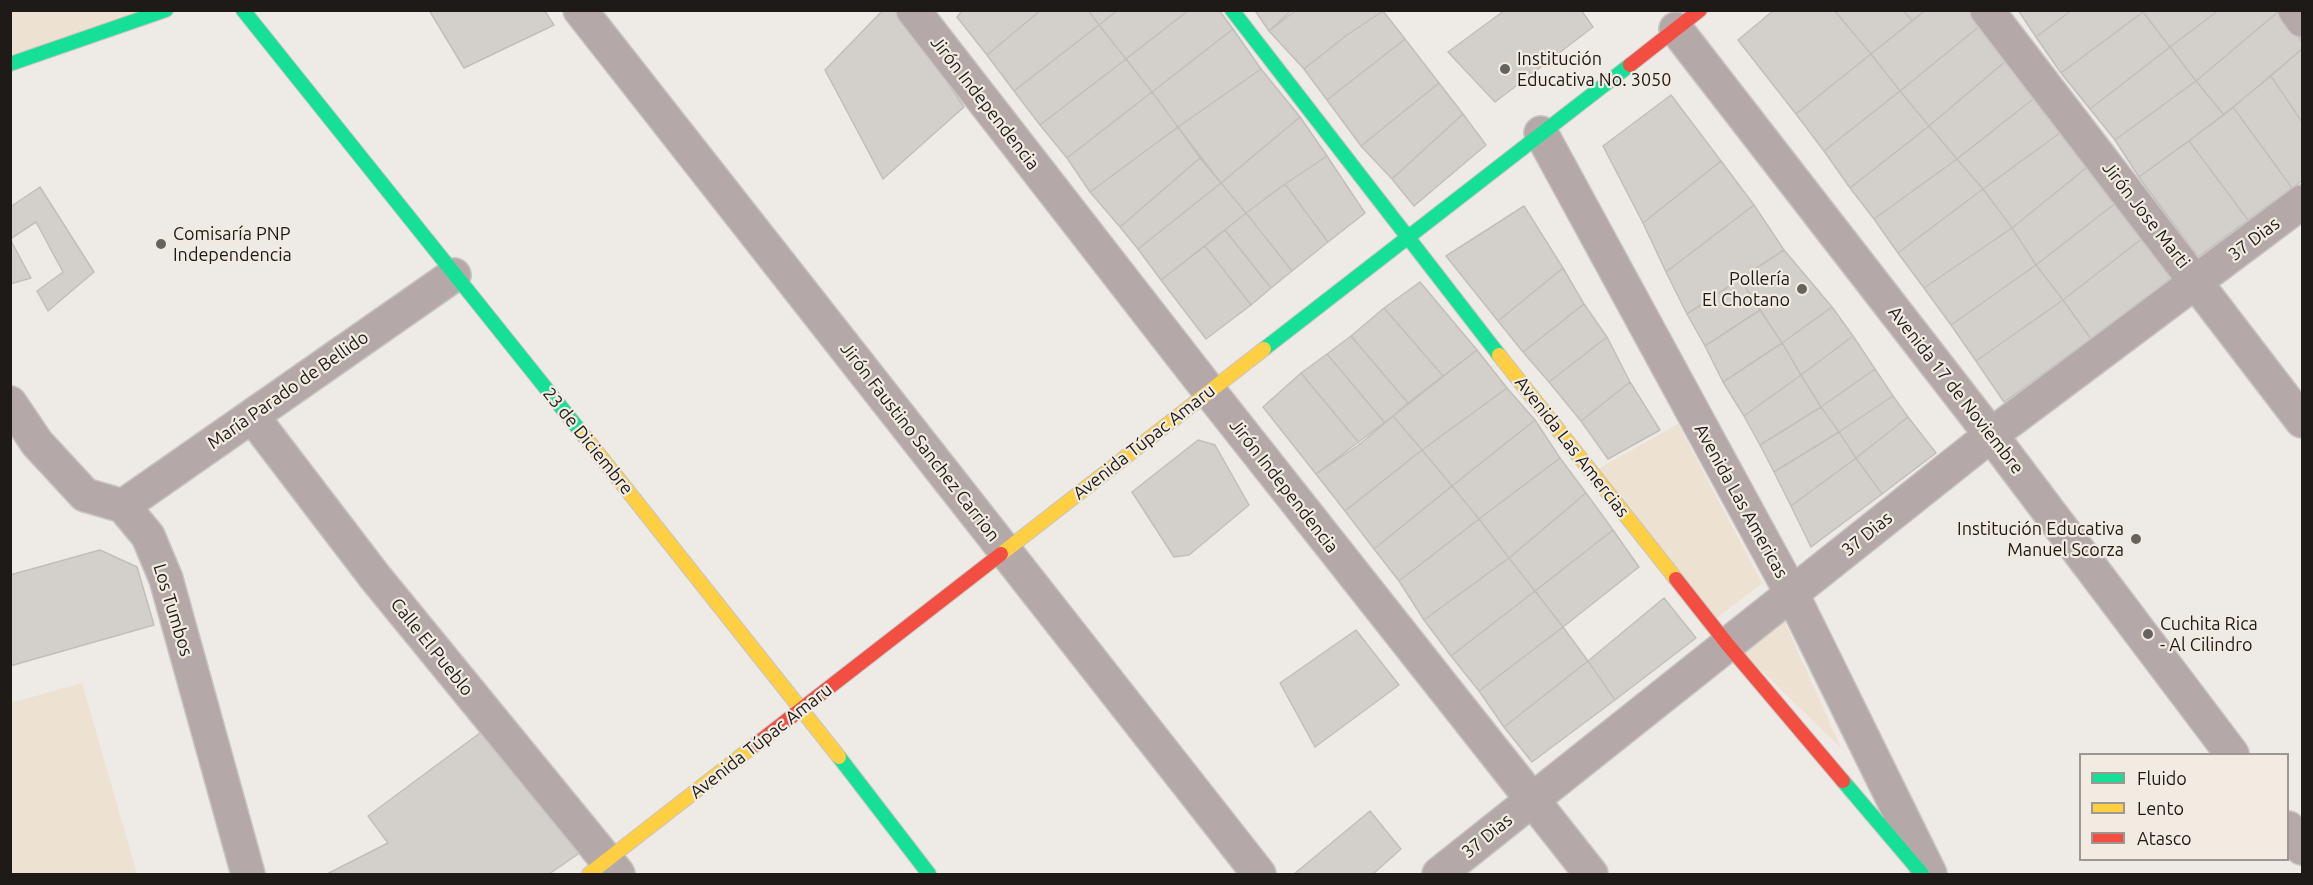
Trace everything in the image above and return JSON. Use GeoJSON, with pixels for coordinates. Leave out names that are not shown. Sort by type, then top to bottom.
{"type":"FeatureCollection","features":[{"type":"Feature","properties":{"kind":"street"},"geometry":{"type":"LineString","coordinates":[[10,64],[166,10]]}},
{"type":"Feature","properties":{"kind":"street","name":"23 de Diciembre"},"geometry":{"type":"LineString","coordinates":[[243,10],[802,708],[929,874]]}},
{"type":"Feature","properties":{"kind":"street","name":"Jirón Faustino Sanchez Carrion"},"geometry":{"type":"LineString","coordinates":[[580,10],[1259,874]]}},
{"type":"Feature","properties":{"kind":"street","name":"Jirón Independencia"},"geometry":{"type":"LineString","coordinates":[[913,10],[1210,392],[1592,874]]}},
{"type":"Feature","properties":{"kind":"street","name":"Avenida Las Amercias"},"geometry":{"type":"LineString","coordinates":[[1232,10],[1408,239],[1728,645],[1922,874]]}},
{"type":"Feature","properties":{"kind":"street","name":"Jirón Jose Marti"},"geometry":{"type":"LineString","coordinates":[[1987,10],[2198,282],[2302,421]]}},
{"type":"Feature","properties":{"kind":"street"},"geometry":{"type":"LineString","coordinates":[[2295,10],[2302,20]]}},
{"type":"Feature","properties":{"kind":"street","name":"Avenida Túpac Amaru"},"geometry":{"type":"LineString","coordinates":[[605,870],[802,708],[1688,20]]}},
{"type":"Feature","properties":{"kind":"street","name":"Avenida 17 de Noviembre"},"geometry":{"type":"LineString","coordinates":[[1688,20],[1991,435],[2231,753]]}},
{"type":"Feature","properties":{"kind":"street","name":"Avenida Las Americas"},"geometry":{"type":"LineString","coordinates":[[1541,133],[1792,594],[1930,874]]}},
{"type":"Feature","properties":{"kind":"street","name":"37 Dias"},"geometry":{"type":"LineString","coordinates":[[1439,874],[1991,435],[2302,202]]}},
{"type":"Feature","properties":{"kind":"street","name":"María Parado de Bellido"},"geometry":{"type":"LineString","coordinates":[[123,506],[454,274]]}},
{"type":"Feature","properties":{"kind":"street"},"geometry":{"type":"LineString","coordinates":[[10,403],[37,442],[85,495],[123,506]]}},
{"type":"Feature","properties":{"kind":"street","name":"Calle El Pueblo"},"geometry":{"type":"LineString","coordinates":[[252,416],[375,578],[605,870]]}},
{"type":"Feature","properties":{"kind":"street","name":"Los Tumbos"},"geometry":{"type":"LineString","coordinates":[[123,506],[148,536],[166,579],[248,874]]}},
{"type":"Feature","properties":{"kind":"street"},"geometry":{"type":"LineString","coordinates":[[2289,829],[2302,848]]}},
{"type":"Feature","properties":{"kind":"shaded area"},"geometry":{"type":"Polygon","coordinates":[[[11,10],[149,11],[11,59],[11,10]]]}},
{"type":"Feature","properties":{"kind":"shaded area"},"geometry":{"type":"Polygon","coordinates":[[[1678,424],[1762,583],[1717,618],[1598,469],[1678,424]]]}},
{"type":"Feature","properties":{"kind":"shaded area"},"geometry":{"type":"Polygon","coordinates":[[[1783,618],[1841,748],[1739,649],[1783,618]]]}},
{"type":"Feature","properties":{"kind":"shaded area"},"geometry":{"type":"Polygon","coordinates":[[[82,683],[137,874],[11,874],[11,703],[82,683]]]}},
{"type":"Feature","properties":{"kind":"building"},"geometry":{"type":"Polygon","coordinates":[[[429,10],[544,10],[554,25],[464,68],[429,10]]]}},
{"type":"Feature","properties":{"kind":"building"},"geometry":{"type":"Polygon","coordinates":[[[883,10],[898,10],[964,107],[883,179],[825,70],[883,10]]]}},
{"type":"Feature","properties":{"kind":"building"},"geometry":{"type":"Polygon","coordinates":[[[963,10],[1041,10],[987,55],[957,17],[963,10]]]}},
{"type":"Feature","properties":{"kind":"building"},"geometry":{"type":"Polygon","coordinates":[[[1041,10],[1088,10],[1099,25],[1014,91],[987,55],[1041,10]]]}},
{"type":"Feature","properties":{"kind":"building"},"geometry":{"type":"Polygon","coordinates":[[[1088,10],[1118,10],[1099,25],[1088,10]]]}},
{"type":"Feature","properties":{"kind":"building"},"geometry":{"type":"Polygon","coordinates":[[[1118,10],[1189,10],[1126,59],[1099,25],[1118,10]]]}},
{"type":"Feature","properties":{"kind":"building"},"geometry":{"type":"Polygon","coordinates":[[[1189,10],[1219,10],[1233,29],[1152,92],[1126,59],[1189,10]]]}},
{"type":"Feature","properties":{"kind":"building"},"geometry":{"type":"Polygon","coordinates":[[[1257,10],[1292,10],[1269,31],[1256,12],[1257,10]]]}},
{"type":"Feature","properties":{"kind":"building"},"geometry":{"type":"Polygon","coordinates":[[[1296,10],[1383,11],[1347,35],[1304,69],[1269,31],[1296,10]]]}},
{"type":"Feature","properties":{"kind":"building"},"geometry":{"type":"Polygon","coordinates":[[[1505,10],[1581,10],[1593,27],[1495,102],[1448,52],[1505,10]]]}},
{"type":"Feature","properties":{"kind":"building"},"geometry":{"type":"Polygon","coordinates":[[[1774,10],[1834,10],[1871,54],[1796,114],[1738,40],[1774,10]]]}},
{"type":"Feature","properties":{"kind":"building"},"geometry":{"type":"Polygon","coordinates":[[[1834,10],[1903,10],[1912,21],[1871,54],[1834,10]]]}},
{"type":"Feature","properties":{"kind":"building"},"geometry":{"type":"Polygon","coordinates":[[[1903,10],[1925,10],[1912,21],[1903,10]]]}},
{"type":"Feature","properties":{"kind":"building"},"geometry":{"type":"Polygon","coordinates":[[[1926,10],[1969,10],[1981,25],[1900,91],[1871,54],[1926,10]]]}},
{"type":"Feature","properties":{"kind":"building"},"geometry":{"type":"Polygon","coordinates":[[[2018,10],[2072,10],[2036,37],[2018,10]]]}},
{"type":"Feature","properties":{"kind":"building"},"geometry":{"type":"Polygon","coordinates":[[[2072,10],[2142,10],[2143,12],[2061,73],[2036,37],[2072,10]]]}},
{"type":"Feature","properties":{"kind":"building"},"geometry":{"type":"Polygon","coordinates":[[[2145,10],[2219,10],[2170,47],[2143,12],[2145,10]]]}},
{"type":"Feature","properties":{"kind":"building"},"geometry":{"type":"Polygon","coordinates":[[[2219,10],[2279,11],[2196,81],[2170,47],[2219,10]]]}},
{"type":"Feature","properties":{"kind":"building"},"geometry":{"type":"Polygon","coordinates":[[[1383,11],[1405,39],[1327,100],[1304,69],[1347,35],[1383,11]]]}},
{"type":"Feature","properties":{"kind":"building"},"geometry":{"type":"Polygon","coordinates":[[[2279,11],[2302,42],[2302,49],[2224,115],[2196,81],[2279,11]]]}},
{"type":"Feature","properties":{"kind":"building"},"geometry":{"type":"Polygon","coordinates":[[[2143,12],[2170,47],[2090,109],[2061,73],[2143,12]]]}},
{"type":"Feature","properties":{"kind":"building"},"geometry":{"type":"Polygon","coordinates":[[[1099,25],[1126,59],[1040,125],[1014,91],[1099,25]]]}},
{"type":"Feature","properties":{"kind":"building"},"geometry":{"type":"Polygon","coordinates":[[[1981,25],[2007,60],[1929,126],[1900,91],[1981,25]]]}},
{"type":"Feature","properties":{"kind":"building"},"geometry":{"type":"Polygon","coordinates":[[[1233,29],[1261,69],[1178,127],[1152,92],[1233,29]]]}},
{"type":"Feature","properties":{"kind":"building"},"geometry":{"type":"Polygon","coordinates":[[[1405,39],[1439,83],[1361,146],[1327,100],[1405,39]]]}},
{"type":"Feature","properties":{"kind":"building"},"geometry":{"type":"Polygon","coordinates":[[[2170,47],[2196,81],[2115,140],[2090,109],[2170,47]]]}},
{"type":"Feature","properties":{"kind":"building"},"geometry":{"type":"Polygon","coordinates":[[[2302,49],[2302,122],[2271,76],[2302,49]]]}},
{"type":"Feature","properties":{"kind":"building"},"geometry":{"type":"Polygon","coordinates":[[[1871,54],[1900,91],[1824,151],[1796,114],[1871,54]]]}},
{"type":"Feature","properties":{"kind":"building"},"geometry":{"type":"Polygon","coordinates":[[[1126,59],[1152,92],[1067,158],[1040,125],[1126,59]]]}},
{"type":"Feature","properties":{"kind":"building"},"geometry":{"type":"Polygon","coordinates":[[[2007,60],[2037,96],[1957,159],[1929,126],[2007,60]]]}},
{"type":"Feature","properties":{"kind":"building"},"geometry":{"type":"Polygon","coordinates":[[[1261,69],[1300,117],[1221,183],[1178,127],[1261,69]]]}},
{"type":"Feature","properties":{"kind":"building"},"geometry":{"type":"Polygon","coordinates":[[[2271,76],[2302,122],[2302,181],[2292,188],[2233,107],[2271,76]]]}},
{"type":"Feature","properties":{"kind":"building"},"geometry":{"type":"Polygon","coordinates":[[[2196,81],[2224,115],[2139,177],[2115,140],[2196,81]]]}},
{"type":"Feature","properties":{"kind":"building"},"geometry":{"type":"Polygon","coordinates":[[[1439,83],[1463,114],[1392,179],[1361,146],[1439,83]]]}},
{"type":"Feature","properties":{"kind":"building"},"geometry":{"type":"Polygon","coordinates":[[[1900,91],[1929,126],[1850,188],[1824,151],[1900,91]]]}},
{"type":"Feature","properties":{"kind":"building"},"geometry":{"type":"Polygon","coordinates":[[[1152,92],[1178,127],[1090,192],[1067,158],[1152,92]]]}},
{"type":"Feature","properties":{"kind":"building"},"geometry":{"type":"Polygon","coordinates":[[[1671,95],[1721,161],[1643,223],[1603,146],[1671,95]]]}},
{"type":"Feature","properties":{"kind":"building"},"geometry":{"type":"Polygon","coordinates":[[[2037,96],[2064,130],[1983,189],[1957,159],[2037,96]]]}},
{"type":"Feature","properties":{"kind":"building"},"geometry":{"type":"Polygon","coordinates":[[[2233,107],[2292,188],[2248,220],[2189,141],[2233,107]]]}},
{"type":"Feature","properties":{"kind":"building"},"geometry":{"type":"Polygon","coordinates":[[[1463,114],[1486,145],[1414,206],[1392,179],[1463,114]]]}},
{"type":"Feature","properties":{"kind":"building"},"geometry":{"type":"Polygon","coordinates":[[[1300,117],[1327,156],[1246,213],[1221,183],[1300,117]]]}},
{"type":"Feature","properties":{"kind":"building"},"geometry":{"type":"Polygon","coordinates":[[[1929,126],[1957,159],[1874,219],[1850,188],[1929,126]]]}},
{"type":"Feature","properties":{"kind":"building"},"geometry":{"type":"Polygon","coordinates":[[[1178,127],[1200,158],[1120,227],[1090,192],[1178,127]]]}},
{"type":"Feature","properties":{"kind":"building"},"geometry":{"type":"Polygon","coordinates":[[[2064,130],[2091,164],[2012,228],[1983,189],[2064,130]]]}},
{"type":"Feature","properties":{"kind":"building"},"geometry":{"type":"Polygon","coordinates":[[[2189,141],[2248,220],[2198,257],[2139,177],[2189,141]]]}},
{"type":"Feature","properties":{"kind":"building"},"geometry":{"type":"Polygon","coordinates":[[[1327,156],[1365,213],[1328,242],[1285,184],[1327,156]]]}},
{"type":"Feature","properties":{"kind":"building"},"geometry":{"type":"Polygon","coordinates":[[[1200,158],[1221,183],[1138,249],[1120,227],[1200,158]]]}},
{"type":"Feature","properties":{"kind":"building"},"geometry":{"type":"Polygon","coordinates":[[[1957,159],[1983,189],[1898,253],[1874,219],[1957,159]]]}},
{"type":"Feature","properties":{"kind":"building"},"geometry":{"type":"Polygon","coordinates":[[[1721,161],[1754,205],[1666,272],[1643,223],[1721,161]]]}},
{"type":"Feature","properties":{"kind":"building"},"geometry":{"type":"Polygon","coordinates":[[[2091,164],[2117,202],[2036,265],[2012,228],[2091,164]]]}},
{"type":"Feature","properties":{"kind":"building"},"geometry":{"type":"Polygon","coordinates":[[[1221,183],[1246,213],[1161,280],[1138,249],[1221,183]]]}},
{"type":"Feature","properties":{"kind":"building"},"geometry":{"type":"Polygon","coordinates":[[[1285,184],[1328,242],[1292,271],[1246,213],[1285,184]]]}},
{"type":"Feature","properties":{"kind":"building"},"geometry":{"type":"Polygon","coordinates":[[[40,187],[94,272],[48,311],[37,291],[63,272],[36,222],[10,239],[10,207],[40,187]]]}},
{"type":"Feature","properties":{"kind":"building"},"geometry":{"type":"Polygon","coordinates":[[[1983,189],[2012,228],[1924,288],[1898,253],[1983,189]]]}},
{"type":"Feature","properties":{"kind":"building"},"geometry":{"type":"Polygon","coordinates":[[[2117,202],[2144,237],[2063,300],[2036,265],[2117,202]]]}},
{"type":"Feature","properties":{"kind":"building"},"geometry":{"type":"Polygon","coordinates":[[[1754,205],[1784,250],[1687,314],[1666,272],[1754,205]]]}},
{"type":"Feature","properties":{"kind":"building"},"geometry":{"type":"Polygon","coordinates":[[[1524,206],[1563,268],[1498,321],[1446,256],[1524,206]]]}},
{"type":"Feature","properties":{"kind":"building"},"geometry":{"type":"Polygon","coordinates":[[[1246,213],[1292,271],[1271,288],[1225,230],[1246,213]]]}},
{"type":"Feature","properties":{"kind":"building"},"geometry":{"type":"Polygon","coordinates":[[[2012,228],[2036,265],[1951,325],[1924,288],[2012,228]]]}},
{"type":"Feature","properties":{"kind":"building"},"geometry":{"type":"Polygon","coordinates":[[[1225,230],[1271,288],[1251,305],[1205,246],[1225,230]]]}},
{"type":"Feature","properties":{"kind":"building"},"geometry":{"type":"Polygon","coordinates":[[[2144,237],[2175,277],[2091,339],[2063,300],[2144,237]]]}},
{"type":"Feature","properties":{"kind":"building"},"geometry":{"type":"Polygon","coordinates":[[[10,239],[31,278],[10,284],[10,239]]]}},
{"type":"Feature","properties":{"kind":"building"},"geometry":{"type":"Polygon","coordinates":[[[1205,246],[1251,305],[1206,339],[1161,280],[1205,246]]]}},
{"type":"Feature","properties":{"kind":"building"},"geometry":{"type":"Polygon","coordinates":[[[1784,250],[1832,307],[1782,343],[1740,279],[1784,250]]]}},
{"type":"Feature","properties":{"kind":"building"},"geometry":{"type":"Polygon","coordinates":[[[2036,265],[2063,300],[1976,361],[1951,325],[2036,265]]]}},
{"type":"Feature","properties":{"kind":"building"},"geometry":{"type":"Polygon","coordinates":[[[1563,268],[1584,304],[1523,352],[1498,321],[1563,268]]]}},
{"type":"Feature","properties":{"kind":"building"},"geometry":{"type":"Polygon","coordinates":[[[1740,279],[1760,310],[1705,346],[1687,314],[1740,279]]]}},
{"type":"Feature","properties":{"kind":"building"},"geometry":{"type":"Polygon","coordinates":[[[1420,282],[1477,350],[1443,376],[1384,308],[1420,282]]]}},
{"type":"Feature","properties":{"kind":"building"},"geometry":{"type":"Polygon","coordinates":[[[2063,300],[2091,339],[2004,402],[1976,361],[2063,300]]]}},
{"type":"Feature","properties":{"kind":"building"},"geometry":{"type":"Polygon","coordinates":[[[1584,304],[1607,337],[1549,382],[1523,352],[1584,304]]]}},
{"type":"Feature","properties":{"kind":"building"},"geometry":{"type":"Polygon","coordinates":[[[1832,307],[1853,336],[1801,375],[1782,343],[1832,307]]]}},
{"type":"Feature","properties":{"kind":"building"},"geometry":{"type":"Polygon","coordinates":[[[1384,308],[1443,376],[1408,403],[1351,336],[1384,308]]]}},
{"type":"Feature","properties":{"kind":"building"},"geometry":{"type":"Polygon","coordinates":[[[1760,310],[1782,343],[1723,382],[1705,346],[1760,310]]]}},
{"type":"Feature","properties":{"kind":"building"},"geometry":{"type":"Polygon","coordinates":[[[1351,336],[1408,403],[1385,423],[1327,354],[1351,336]]]}},
{"type":"Feature","properties":{"kind":"building"},"geometry":{"type":"Polygon","coordinates":[[[1853,336],[1875,369],[1821,407],[1801,375],[1853,336]]]}},
{"type":"Feature","properties":{"kind":"building"},"geometry":{"type":"Polygon","coordinates":[[[1607,337],[1630,382],[1581,421],[1549,382],[1607,337]]]}},
{"type":"Feature","properties":{"kind":"building"},"geometry":{"type":"Polygon","coordinates":[[[1782,343],[1801,375],[1744,416],[1723,382],[1782,343]]]}},
{"type":"Feature","properties":{"kind":"building"},"geometry":{"type":"Polygon","coordinates":[[[1477,350],[1507,388],[1422,450],[1393,416],[1477,350]]]}},
{"type":"Feature","properties":{"kind":"building"},"geometry":{"type":"Polygon","coordinates":[[[1327,354],[1385,423],[1360,444],[1301,373],[1327,354]]]}},
{"type":"Feature","properties":{"kind":"building"},"geometry":{"type":"Polygon","coordinates":[[[1875,369],[1893,396],[1839,432],[1821,407],[1875,369]]]}},
{"type":"Feature","properties":{"kind":"building"},"geometry":{"type":"Polygon","coordinates":[[[1301,373],[1360,444],[1316,474],[1263,407],[1301,373]]]}},
{"type":"Feature","properties":{"kind":"building"},"geometry":{"type":"Polygon","coordinates":[[[1801,375],[1821,407],[1760,445],[1744,416],[1801,375]]]}},
{"type":"Feature","properties":{"kind":"building"},"geometry":{"type":"Polygon","coordinates":[[[1630,382],[1660,430],[1608,459],[1581,421],[1630,382]]]}},
{"type":"Feature","properties":{"kind":"building"},"geometry":{"type":"Polygon","coordinates":[[[1507,388],[1535,420],[1452,486],[1422,450],[1507,388]]]}},
{"type":"Feature","properties":{"kind":"building"},"geometry":{"type":"Polygon","coordinates":[[[1893,396],[1908,417],[1856,458],[1839,432],[1893,396]]]}},
{"type":"Feature","properties":{"kind":"building"},"geometry":{"type":"Polygon","coordinates":[[[1821,407],[1839,432],[1774,472],[1760,445],[1821,407]]]}},
{"type":"Feature","properties":{"kind":"building"},"geometry":{"type":"Polygon","coordinates":[[[1393,416],[1422,450],[1345,511],[1316,474],[1393,416]]]}},
{"type":"Feature","properties":{"kind":"building"},"geometry":{"type":"Polygon","coordinates":[[[1908,417],[1936,453],[1882,494],[1856,458],[1908,417]]]}},
{"type":"Feature","properties":{"kind":"building"},"geometry":{"type":"Polygon","coordinates":[[[1535,420],[1560,458],[1479,519],[1452,486],[1535,420]]]}},
{"type":"Feature","properties":{"kind":"building"},"geometry":{"type":"Polygon","coordinates":[[[1839,432],[1856,458],[1791,506],[1774,472],[1839,432]]]}},
{"type":"Feature","properties":{"kind":"building"},"geometry":{"type":"Polygon","coordinates":[[[1198,440],[1215,445],[1249,505],[1189,555],[1174,557],[1132,492],[1198,440]]]}},
{"type":"Feature","properties":{"kind":"building"},"geometry":{"type":"Polygon","coordinates":[[[1422,450],[1452,486],[1374,549],[1345,511],[1422,450]]]}},
{"type":"Feature","properties":{"kind":"building"},"geometry":{"type":"Polygon","coordinates":[[[1560,458],[1586,493],[1509,558],[1479,519],[1560,458]]]}},
{"type":"Feature","properties":{"kind":"building"},"geometry":{"type":"Polygon","coordinates":[[[1856,458],[1882,494],[1811,547],[1791,506],[1856,458]]]}},
{"type":"Feature","properties":{"kind":"building"},"geometry":{"type":"Polygon","coordinates":[[[1452,486],[1479,519],[1399,581],[1374,549],[1452,486]]]}},
{"type":"Feature","properties":{"kind":"building"},"geometry":{"type":"Polygon","coordinates":[[[1586,493],[1613,530],[1535,591],[1509,558],[1586,493]]]}},
{"type":"Feature","properties":{"kind":"building"},"geometry":{"type":"Polygon","coordinates":[[[1479,519],[1509,558],[1424,620],[1399,581],[1479,519]]]}},
{"type":"Feature","properties":{"kind":"building"},"geometry":{"type":"Polygon","coordinates":[[[1613,530],[1639,567],[1563,627],[1535,591],[1613,530]]]}},
{"type":"Feature","properties":{"kind":"building"},"geometry":{"type":"Polygon","coordinates":[[[100,550],[137,567],[154,625],[10,666],[10,575],[100,550]]]}},
{"type":"Feature","properties":{"kind":"building"},"geometry":{"type":"Polygon","coordinates":[[[1509,558],[1535,591],[1451,656],[1424,620],[1509,558]]]}},
{"type":"Feature","properties":{"kind":"building"},"geometry":{"type":"Polygon","coordinates":[[[1535,591],[1563,627],[1479,691],[1451,656],[1535,591]]]}},
{"type":"Feature","properties":{"kind":"building"},"geometry":{"type":"Polygon","coordinates":[[[1664,598],[1696,638],[1615,700],[1588,661],[1664,598]]]}},
{"type":"Feature","properties":{"kind":"building"},"geometry":{"type":"Polygon","coordinates":[[[1563,627],[1588,661],[1504,727],[1479,691],[1563,627]]]}},
{"type":"Feature","properties":{"kind":"building"},"geometry":{"type":"Polygon","coordinates":[[[1356,630],[1399,685],[1315,747],[1280,683],[1356,630]]]}},
{"type":"Feature","properties":{"kind":"building"},"geometry":{"type":"Polygon","coordinates":[[[1588,661],[1615,700],[1532,762],[1504,727],[1588,661]]]}},
{"type":"Feature","properties":{"kind":"building"},"geometry":{"type":"Polygon","coordinates":[[[488,727],[587,848],[549,874],[327,874],[388,843],[368,816],[488,727]]]}},
{"type":"Feature","properties":{"kind":"building"},"geometry":{"type":"Polygon","coordinates":[[[1370,811],[1401,849],[1373,874],[1294,874],[1370,811]]]}},
{"type":"Feature","properties":{"kind":"traffic: fast"},"geometry":{"type":"LineString","coordinates":[[10,64],[166,10]]}},
{"type":"Feature","properties":{"kind":"traffic: fast"},"geometry":{"type":"LineString","coordinates":[[243,10],[585,437]]}},
{"type":"Feature","properties":{"kind":"traffic: fast"},"geometry":{"type":"LineString","coordinates":[[1232,10],[1499,355]]}},
{"type":"Feature","properties":{"kind":"traffic: fast"},"geometry":{"type":"LineString","coordinates":[[1264,349],[1630,65]]}},
{"type":"Feature","properties":{"kind":"traffic: fast"},"geometry":{"type":"LineString","coordinates":[[839,757],[929,874]]}},
{"type":"Feature","properties":{"kind":"traffic: fast"},"geometry":{"type":"LineString","coordinates":[[1843,781],[1922,874]]}},
{"type":"Feature","properties":{"kind":"traffic: slow"},"geometry":{"type":"LineString","coordinates":[[1001,554],[1264,349]]}},
{"type":"Feature","properties":{"kind":"traffic: slow"},"geometry":{"type":"LineString","coordinates":[[1499,355],[1676,579]]}},
{"type":"Feature","properties":{"kind":"traffic: slow"},"geometry":{"type":"LineString","coordinates":[[585,437],[839,757]]}},
{"type":"Feature","properties":{"kind":"traffic: slow"},"geometry":{"type":"LineString","coordinates":[[589,874],[755,745]]}},
{"type":"Feature","properties":{"kind":"traffic: jam"},"geometry":{"type":"LineString","coordinates":[[1630,65],[1700,10]]}},
{"type":"Feature","properties":{"kind":"traffic: jam"},"geometry":{"type":"LineString","coordinates":[[755,745],[1001,554]]}},
{"type":"Feature","properties":{"kind":"traffic: jam"},"geometry":{"type":"LineString","coordinates":[[1676,579],[1728,645],[1843,781]]}},
{"type":"Feature","properties":{"kind":"place","name":"Institución Educativa No. 3050"},"geometry":{"type":"Point","coordinates":[1505,69]}},
{"type":"Feature","properties":{"kind":"place","name":"Comisaría PNP Independencia"},"geometry":{"type":"Point","coordinates":[161,244]}},
{"type":"Feature","properties":{"kind":"place","name":"Pollería El Chotano"},"geometry":{"type":"Point","coordinates":[1802,289]}},
{"type":"Feature","properties":{"kind":"place","name":"Institución Educativa Manuel Scorza"},"geometry":{"type":"Point","coordinates":[2136,539]}},
{"type":"Feature","properties":{"kind":"place","name":"Cuchita Rica - Al Cilindro"},"geometry":{"type":"Point","coordinates":[2148,634]}}]}
